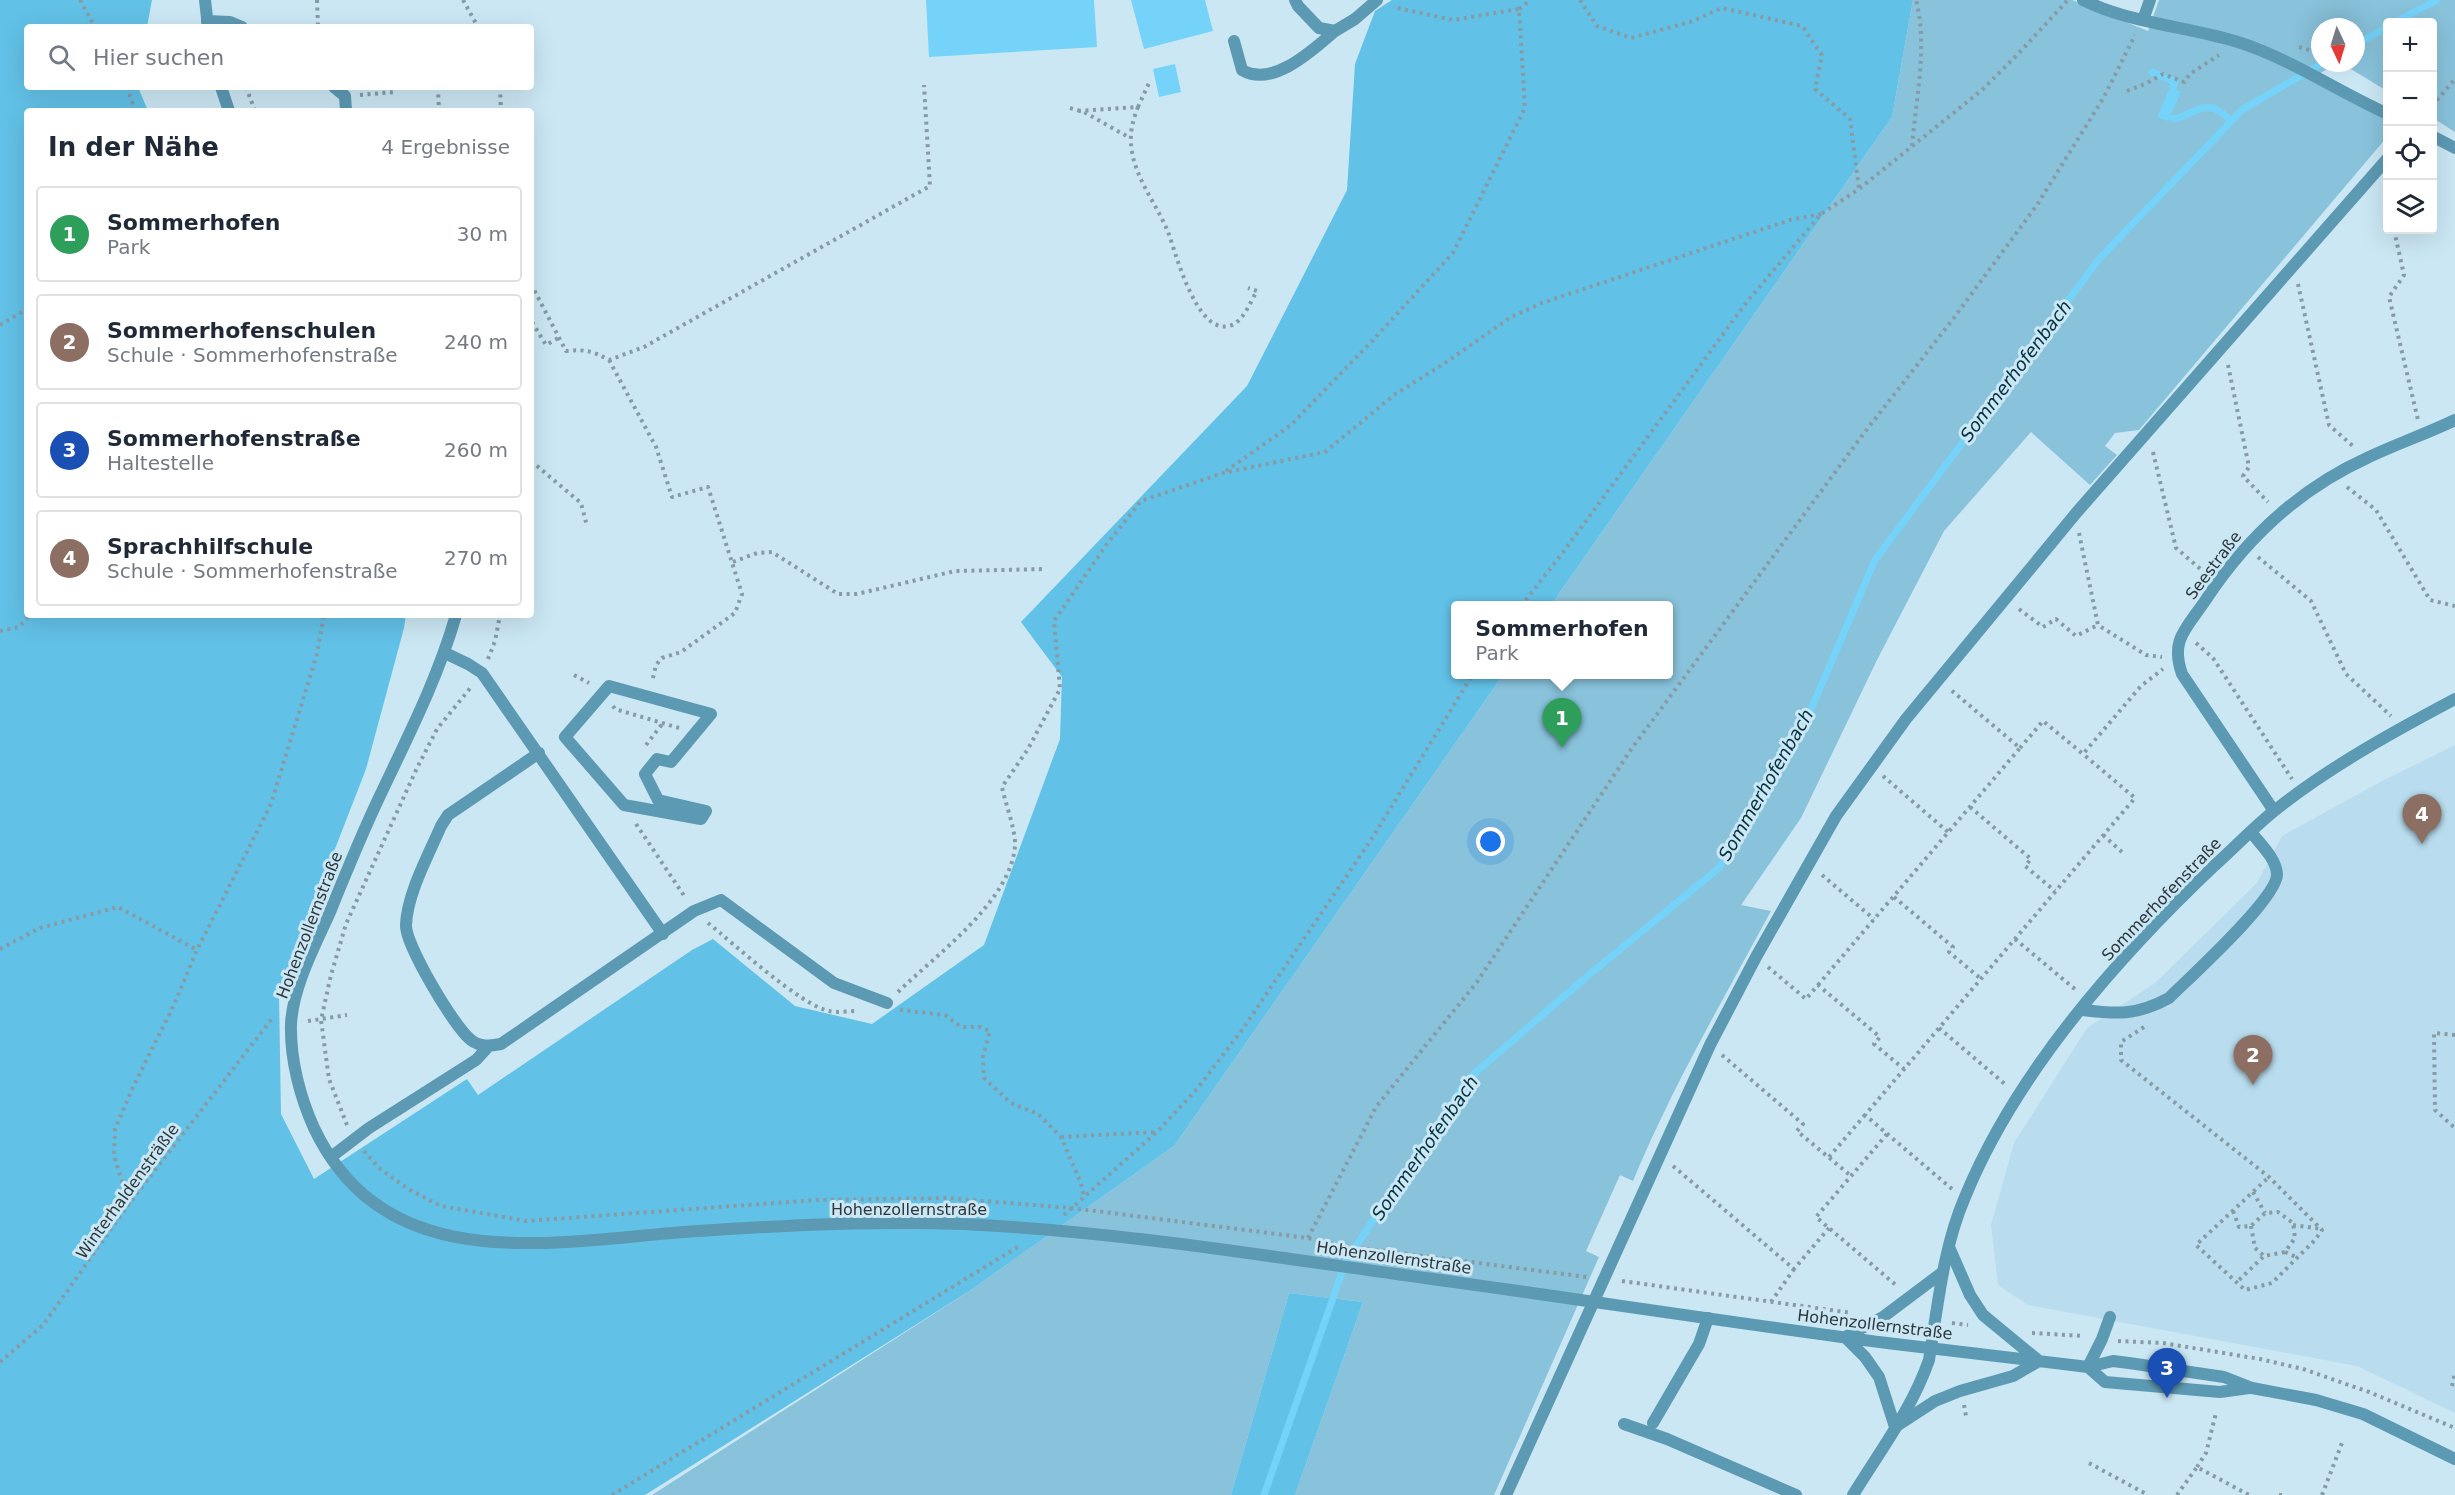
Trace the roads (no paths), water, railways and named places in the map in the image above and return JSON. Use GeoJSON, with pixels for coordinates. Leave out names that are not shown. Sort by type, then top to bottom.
{"type":"FeatureCollection","features":[{"type":"Feature","properties":{"kind":"street"},"geometry":{"type":"LineString","coordinates":[[204,0],[207,24],[230,22],[235,24]]}},
{"type":"Feature","properties":{"kind":"street"},"geometry":{"type":"LineString","coordinates":[[1295,0],[1319,28],[1335,31]]}},
{"type":"Feature","properties":{"kind":"street"},"geometry":{"type":"LineString","coordinates":[[1234,41],[1242,70],[1249,74],[1259,75],[1277,71],[1304,58],[1335,31],[1355,19],[1377,0]]}},
{"type":"Feature","properties":{"kind":"street"},"geometry":{"type":"LineString","coordinates":[[2083,0],[2143,20],[2236,41],[2263,50],[2383,112]]}},
{"type":"Feature","properties":{"kind":"street"},"geometry":{"type":"LineString","coordinates":[[2143,20],[2150,0]]}},
{"type":"Feature","properties":{"kind":"street"},"geometry":{"type":"LineString","coordinates":[[222,90],[228,108]]}},
{"type":"Feature","properties":{"kind":"street"},"geometry":{"type":"LineString","coordinates":[[338,90],[345,96],[346,108]]}},
{"type":"Feature","properties":{"kind":"street"},"geometry":{"type":"LineString","coordinates":[[2437,138],[2455,148]]}},
{"type":"Feature","properties":{"kind":"street"},"geometry":{"type":"LineString","coordinates":[[1506,1495],[1710,1045],[1756,957],[1836,816],[1906,719],[2070,520],[2383,164]]}},
{"type":"Feature","properties":{"kind":"street","name":"Seestraße"},"geometry":{"type":"LineString","coordinates":[[2274,811],[2182,674],[2176,658],[2177,646],[2217,583],[2245,546],[2279,513],[2333,476],[2366,458],[2455,420]]}},
{"type":"Feature","properties":{"kind":"street","name":"Hohenzollernstraße"},"geometry":{"type":"LineString","coordinates":[[455,618],[445,653],[427,699],[373,808],[308,964],[294,1004],[291,1023],[297,1079],[315,1130],[331,1157],[354,1185],[380,1206],[408,1223],[452,1238],[491,1244],[539,1244],[675,1232],[800,1225],[957,1224],[1047,1229],[1317,1263],[1931,1348],[2088,1367],[2113,1361],[2224,1377],[2252,1388],[2316,1400],[2363,1414],[2455,1459]]}},
{"type":"Feature","properties":{"kind":"street"},"geometry":{"type":"LineString","coordinates":[[445,653],[482,673],[663,934]]}},
{"type":"Feature","properties":{"kind":"street"},"geometry":{"type":"LineString","coordinates":[[609,686],[649,697],[711,714],[671,762],[657,759],[645,774],[658,800],[706,811],[701,819],[624,805],[565,737],[609,686]]}},
{"type":"Feature","properties":{"kind":"street","name":"Sommerhofenstraße"},"geometry":{"type":"LineString","coordinates":[[1853,1495],[1912,1403],[1927,1366],[1943,1272],[1964,1199],[1999,1124],[2046,1054],[2085,1005],[2179,900],[2274,811],[2403,726],[2455,699]]}},
{"type":"Feature","properties":{"kind":"street"},"geometry":{"type":"LineString","coordinates":[[539,753],[448,815],[441,826],[407,912],[405,928],[411,945],[448,1012],[472,1041],[488,1047],[501,1044],[694,911],[721,900],[834,983],[887,1003]]}},
{"type":"Feature","properties":{"kind":"street"},"geometry":{"type":"LineString","coordinates":[[2085,1005],[2120,1014],[2136,1013],[2151,1008],[2169,998],[2255,912],[2271,890],[2277,876],[2272,860],[2250,832]]}},
{"type":"Feature","properties":{"kind":"street"},"geometry":{"type":"LineString","coordinates":[[331,1157],[355,1141],[369,1128],[476,1060],[488,1047]]}},
{"type":"Feature","properties":{"kind":"street"},"geometry":{"type":"LineString","coordinates":[[1943,1272],[1882,1317],[1845,1337],[1865,1357],[1880,1377],[1895,1427],[1935,1401],[1960,1390],[2013,1376],[2039,1361],[1983,1315],[1970,1295],[1949,1247]]}},
{"type":"Feature","properties":{"kind":"street"},"geometry":{"type":"LineString","coordinates":[[2088,1367],[2110,1317]]}},
{"type":"Feature","properties":{"kind":"street"},"geometry":{"type":"LineString","coordinates":[[1653,1423],[1699,1344],[1708,1318]]}},
{"type":"Feature","properties":{"kind":"street","name":"Hohenzollernstraße"},"geometry":{"type":"LineString","coordinates":[[2088,1367],[2105,1382],[2220,1392],[2252,1388]]}},
{"type":"Feature","properties":{"kind":"street"},"geometry":{"type":"LineString","coordinates":[[1624,1424],[1667,1439],[1778,1485],[1796,1495]]}},
{"type":"Feature","properties":{"kind":"waterway","name":"Sommerhofenbach"},"geometry":{"type":"LineString","coordinates":[[2403,18],[2437,0]]}},
{"type":"Feature","properties":{"kind":"waterway","name":"Sommerhofenbach"},"geometry":{"type":"LineString","coordinates":[[2365,39],[2383,30]]}},
{"type":"Feature","properties":{"kind":"waterway","name":"Sommerhofenbach"},"geometry":{"type":"LineString","coordinates":[[1264,1495],[1346,1261],[1468,1079],[1584,979],[1719,868],[1803,728],[1875,560],[2099,259],[2243,109],[2311,70]]}},
{"type":"Feature","properties":{"kind":"waterway"},"geometry":{"type":"LineString","coordinates":[[2152,72],[2175,82],[2173,88]]}},
{"type":"Feature","properties":{"kind":"waterway"},"geometry":{"type":"LineString","coordinates":[[2173,118],[2176,119],[2198,109],[2211,108],[2224,114],[2231,122]]}},
{"type":"Feature","properties":{"kind":"place","name":"Sommerhofen"},"geometry":{"type":"Point","coordinates":[1562,748]}},
{"type":"Feature","properties":{"kind":"place","name":"Sprachhilfschule"},"geometry":{"type":"Point","coordinates":[2422,844]}},
{"type":"Feature","properties":{"kind":"place","name":"Sommerhofenschulen"},"geometry":{"type":"Point","coordinates":[2253,1085]}},
{"type":"Feature","properties":{"kind":"place","name":"Sommerhofenstraße"},"geometry":{"type":"Point","coordinates":[2167,1398]}}]}
